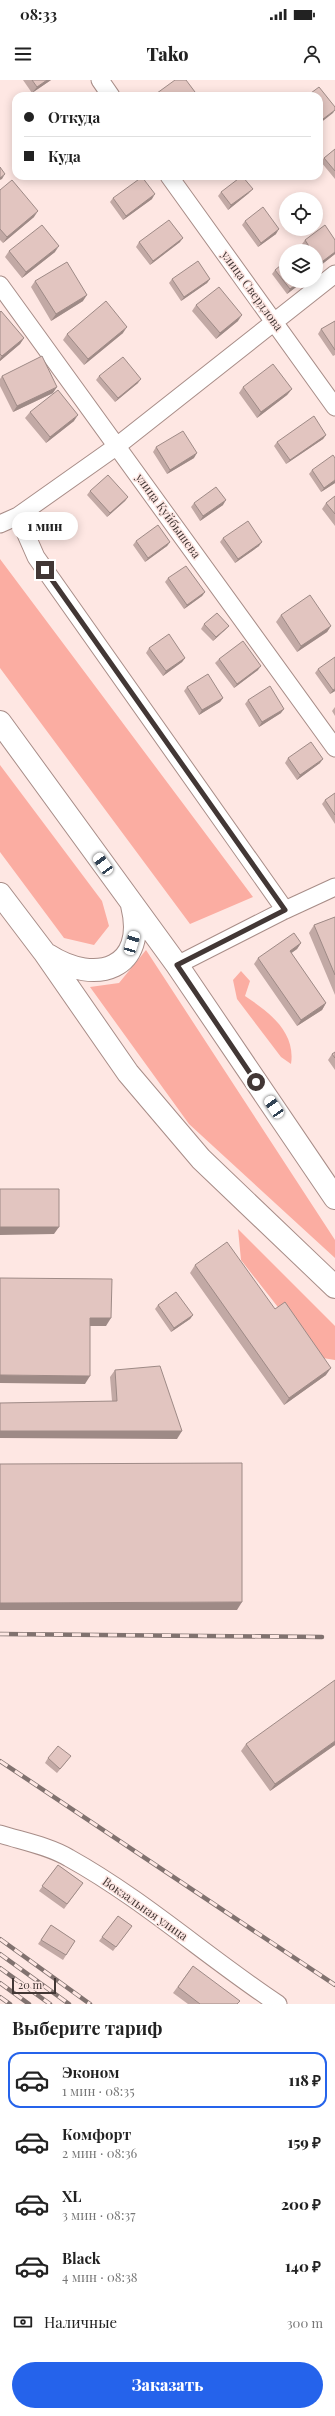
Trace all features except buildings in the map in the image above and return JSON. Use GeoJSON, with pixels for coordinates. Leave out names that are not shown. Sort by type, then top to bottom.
{"type":"FeatureCollection","features":[{"type":"Feature","properties":{"kind":"main road"},"geometry":{"type":"LineString","coordinates":[[0,722],[177,965],[335,1198]]}},
{"type":"Feature","properties":{"kind":"main road"},"geometry":{"type":"LineString","coordinates":[[0,894],[44,952],[128,1073],[201,1159],[335,1287]]}},
{"type":"Feature","properties":{"kind":"main road"},"geometry":{"type":"LineString","coordinates":[[44,952],[64,965],[83,971],[103,971],[118,964],[130,950],[135,935],[136,920],[131,903]]}},
{"type":"Feature","properties":{"kind":"street"},"geometry":{"type":"LineString","coordinates":[[100,80],[108,92]]}},
{"type":"Feature","properties":{"kind":"street","name":"улица Свердлова"},"geometry":{"type":"LineString","coordinates":[[172,180],[335,407]]}},
{"type":"Feature","properties":{"kind":"street"},"geometry":{"type":"LineString","coordinates":[[0,524],[18,516],[117,446],[335,274]]}},
{"type":"Feature","properties":{"kind":"street","name":"улица Куйбышева"},"geometry":{"type":"LineString","coordinates":[[0,285],[335,748]]}},
{"type":"Feature","properties":{"kind":"street"},"geometry":{"type":"LineString","coordinates":[[18,516],[36,557],[285,910]]}},
{"type":"Feature","properties":{"kind":"street"},"geometry":{"type":"LineString","coordinates":[[177,965],[285,910],[335,887]]}},
{"type":"Feature","properties":{"kind":"street","name":"Вокзальная улица"},"geometry":{"type":"LineString","coordinates":[[0,1834],[68,1857],[153,1912],[235,1976],[278,2004]]}},
{"type":"Feature","properties":{"kind":"shaded area"},"geometry":{"type":"Polygon","coordinates":[[[0,559],[253,897],[190,924],[0,668],[0,559]]]}},
{"type":"Feature","properties":{"kind":"shaded area"},"geometry":{"type":"Polygon","coordinates":[[[0,765],[102,901],[109,926],[94,945],[64,938],[0,852],[0,765]]]}},
{"type":"Feature","properties":{"kind":"shaded area"},"geometry":{"type":"Polygon","coordinates":[[[146,950],[335,1240],[335,1258],[189,1124],[90,987],[119,983],[146,950]]]}},
{"type":"Feature","properties":{"kind":"shaded area"},"geometry":{"type":"Polygon","coordinates":[[[241,971],[250,981],[245,996],[271,1016],[285,1033],[289,1042],[291,1064],[281,1057],[237,999],[233,980],[241,971]]]}},
{"type":"Feature","properties":{"kind":"shaded area"},"geometry":{"type":"Polygon","coordinates":[[[238,1229],[335,1326],[335,1360],[317,1357],[241,1260],[238,1229]]]}},
{"type":"Feature","properties":{"kind":"railway"},"geometry":{"type":"LineString","coordinates":[[0,1634],[322,1637]]}},
{"type":"Feature","properties":{"kind":"railway"},"geometry":{"type":"LineString","coordinates":[[0,1761],[335,1985]]}},
{"type":"Feature","properties":{"kind":"railway"},"geometry":{"type":"LineString","coordinates":[[0,1939],[90,2004]]}},
{"type":"Feature","properties":{"kind":"railway"},"geometry":{"type":"LineString","coordinates":[[0,1954],[69,2004]]}},
{"type":"Feature","properties":{"kind":"railway"},"geometry":{"type":"LineString","coordinates":[[0,1968],[50,2004]]}},
{"type":"Feature","properties":{"kind":"railway"},"geometry":{"type":"LineString","coordinates":[[0,1983],[29,2004]]}},
{"type":"Feature","properties":{"kind":"railway"},"geometry":{"type":"LineString","coordinates":[[0,1997],[10,2004]]}},
{"type":"Feature","properties":{"kind":"route"},"geometry":{"type":"LineString","coordinates":[[45,570],[285,910],[177,965],[256,1082]]}}]}
